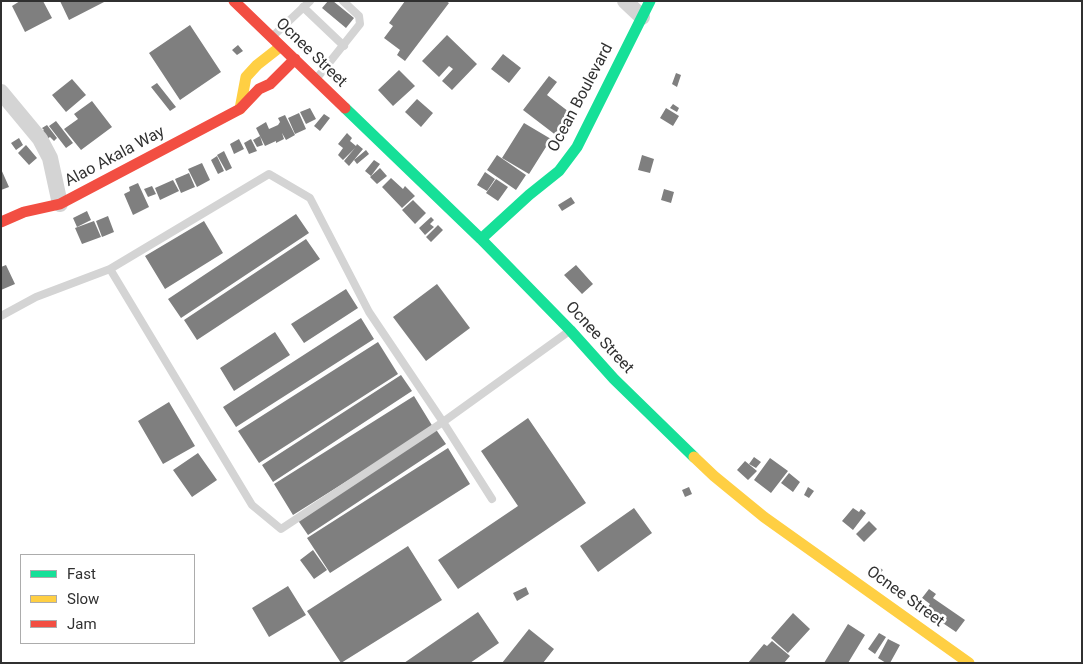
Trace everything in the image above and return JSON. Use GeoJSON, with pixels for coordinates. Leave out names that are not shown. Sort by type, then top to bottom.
{"type":"FeatureCollection","features":[{"type":"Feature","properties":{"kind":"street","name":"Ocnee Street"},"geometry":{"type":"LineString","coordinates":[[234,1],[294,60],[314,83],[481,239],[570,330],[614,379],[714,476],[764,517],[969,663]]}},
{"type":"Feature","properties":{"kind":"street"},"geometry":{"type":"LineString","coordinates":[[625,1],[642,17]]}},
{"type":"Feature","properties":{"kind":"street","name":"Ocean Boulevard"},"geometry":{"type":"LineString","coordinates":[[481,239],[528,194],[559,171],[577,147],[650,1]]}},
{"type":"Feature","properties":{"kind":"street"},"geometry":{"type":"LineString","coordinates":[[257,24],[258,36]]}},
{"type":"Feature","properties":{"kind":"street"},"geometry":{"type":"LineString","coordinates":[[240,110],[246,77],[257,65],[280,47]]}},
{"type":"Feature","properties":{"kind":"street"},"geometry":{"type":"LineString","coordinates":[[257,65],[259,50]]}},
{"type":"Feature","properties":{"kind":"street","name":"Alao Akala Way"},"geometry":{"type":"LineString","coordinates":[[1,222],[24,212],[60,204],[217,120],[240,110],[259,89],[270,84],[294,60]]}},
{"type":"Feature","properties":{"kind":"street"},"geometry":{"type":"LineString","coordinates":[[270,84],[287,82]]}},
{"type":"Feature","properties":{"kind":"street"},"geometry":{"type":"LineString","coordinates":[[1,92],[40,139],[50,158],[60,204]]}},
{"type":"Feature","properties":{"kind":"lane"},"geometry":{"type":"LineString","coordinates":[[314,83],[344,46],[361,21],[359,16],[343,1]]}},
{"type":"Feature","properties":{"kind":"lane"},"geometry":{"type":"LineString","coordinates":[[272,38],[307,4],[344,46]]}},
{"type":"Feature","properties":{"kind":"lane"},"geometry":{"type":"LineString","coordinates":[[1,316],[36,297],[110,269],[269,174],[310,198],[369,312],[492,499]]}},
{"type":"Feature","properties":{"kind":"lane"},"geometry":{"type":"LineString","coordinates":[[110,269],[252,505],[281,529],[443,422],[570,330]]}},
{"type":"Feature","properties":{"kind":"building"},"geometry":{"type":"Polygon","coordinates":[[[20,1],[43,1],[52,18],[25,32],[12,6],[20,1]]]}},
{"type":"Feature","properties":{"kind":"building"},"geometry":{"type":"Polygon","coordinates":[[[60,1],[106,1],[69,20],[60,1]]]}},
{"type":"Feature","properties":{"kind":"building"},"geometry":{"type":"Polygon","coordinates":[[[328,1],[333,1],[354,18],[346,28],[322,8],[328,1]]]}},
{"type":"Feature","properties":{"kind":"building"},"geometry":{"type":"Polygon","coordinates":[[[405,1],[446,1],[449,3],[405,61],[397,55],[400,50],[384,38],[393,26],[389,23],[405,1]]]}},
{"type":"Feature","properties":{"kind":"building"},"geometry":{"type":"Polygon","coordinates":[[[190,25],[221,72],[180,100],[149,53],[190,25]]]}},
{"type":"Feature","properties":{"kind":"building"},"geometry":{"type":"Polygon","coordinates":[[[447,35],[477,64],[452,90],[442,81],[453,69],[449,66],[439,77],[422,61],[447,35]]]}},
{"type":"Feature","properties":{"kind":"building"},"geometry":{"type":"Polygon","coordinates":[[[238,45],[243,51],[237,55],[232,50],[238,45]]]}},
{"type":"Feature","properties":{"kind":"building"},"geometry":{"type":"Polygon","coordinates":[[[503,54],[521,68],[509,83],[491,69],[503,54]]]}},
{"type":"Feature","properties":{"kind":"building"},"geometry":{"type":"Polygon","coordinates":[[[399,70],[415,86],[393,106],[378,90],[399,70]]]}},
{"type":"Feature","properties":{"kind":"building"},"geometry":{"type":"Polygon","coordinates":[[[676,73],[681,75],[677,87],[672,84],[676,73]]]}},
{"type":"Feature","properties":{"kind":"building"},"geometry":{"type":"Polygon","coordinates":[[[549,76],[557,82],[547,95],[573,115],[557,136],[523,110],[549,76]]]}},
{"type":"Feature","properties":{"kind":"building"},"geometry":{"type":"Polygon","coordinates":[[[72,79],[86,95],[66,112],[52,95],[72,79]]]}},
{"type":"Feature","properties":{"kind":"building"},"geometry":{"type":"Polygon","coordinates":[[[157,83],[176,107],[170,111],[151,87],[157,83]]]}},
{"type":"Feature","properties":{"kind":"building"},"geometry":{"type":"Polygon","coordinates":[[[417,99],[433,113],[421,127],[405,112],[417,99]]]}},
{"type":"Feature","properties":{"kind":"building"},"geometry":{"type":"Polygon","coordinates":[[[92,101],[112,127],[81,150],[64,129],[78,119],[74,114],[92,101]]]}},
{"type":"Feature","properties":{"kind":"building"},"geometry":{"type":"Polygon","coordinates":[[[673,104],[679,108],[677,112],[670,108],[673,104]]]}},
{"type":"Feature","properties":{"kind":"building"},"geometry":{"type":"Polygon","coordinates":[[[310,108],[316,119],[306,124],[300,112],[310,108]]]}},
{"type":"Feature","properties":{"kind":"building"},"geometry":{"type":"Polygon","coordinates":[[[666,108],[679,116],[673,126],[660,118],[666,108]]]}},
{"type":"Feature","properties":{"kind":"building"},"geometry":{"type":"Polygon","coordinates":[[[299,113],[306,129],[295,134],[288,118],[299,113]]]}},
{"type":"Feature","properties":{"kind":"building"},"geometry":{"type":"Polygon","coordinates":[[[324,114],[330,118],[320,131],[314,126],[324,114]]]}},
{"type":"Feature","properties":{"kind":"building"},"geometry":{"type":"Polygon","coordinates":[[[285,115],[295,135],[286,140],[282,133],[284,139],[265,146],[256,128],[266,122],[269,129],[278,125],[280,122],[278,118],[285,115]]]}},
{"type":"Feature","properties":{"kind":"building"},"geometry":{"type":"Polygon","coordinates":[[[56,121],[73,143],[66,148],[49,126],[56,121]]]}},
{"type":"Feature","properties":{"kind":"building"},"geometry":{"type":"Polygon","coordinates":[[[524,123],[551,139],[529,174],[502,158],[524,123]]]}},
{"type":"Feature","properties":{"kind":"building"},"geometry":{"type":"Polygon","coordinates":[[[47,125],[57,138],[54,141],[50,137],[47,139],[41,132],[44,130],[42,128],[47,125]]]}},
{"type":"Feature","properties":{"kind":"building"},"geometry":{"type":"Polygon","coordinates":[[[347,133],[352,138],[350,141],[363,149],[349,166],[344,161],[355,148],[343,160],[338,155],[343,148],[338,144],[347,133]]]}},
{"type":"Feature","properties":{"kind":"building"},"geometry":{"type":"Polygon","coordinates":[[[260,136],[263,145],[257,147],[253,140],[260,136]]]}},
{"type":"Feature","properties":{"kind":"building"},"geometry":{"type":"Polygon","coordinates":[[[19,138],[23,145],[16,150],[11,143],[19,138]]]}},
{"type":"Feature","properties":{"kind":"building"},"geometry":{"type":"Polygon","coordinates":[[[239,139],[244,149],[234,154],[230,144],[239,139]]]}},
{"type":"Feature","properties":{"kind":"building"},"geometry":{"type":"Polygon","coordinates":[[[251,139],[257,151],[249,154],[244,143],[251,139]]]}},
{"type":"Feature","properties":{"kind":"building"},"geometry":{"type":"Polygon","coordinates":[[[26,145],[37,158],[29,165],[18,153],[26,145]]]}},
{"type":"Feature","properties":{"kind":"building"},"geometry":{"type":"Polygon","coordinates":[[[366,150],[369,154],[357,164],[354,160],[366,150]]]}},
{"type":"Feature","properties":{"kind":"building"},"geometry":{"type":"Polygon","coordinates":[[[224,151],[232,168],[226,171],[217,155],[224,151]]]}},
{"type":"Feature","properties":{"kind":"building"},"geometry":{"type":"Polygon","coordinates":[[[497,155],[526,175],[516,190],[487,170],[497,155]]]}},
{"type":"Feature","properties":{"kind":"building"},"geometry":{"type":"Polygon","coordinates":[[[642,155],[654,159],[650,173],[638,170],[642,155]]]}},
{"type":"Feature","properties":{"kind":"building"},"geometry":{"type":"Polygon","coordinates":[[[217,156],[224,171],[218,174],[211,160],[217,156]]]}},
{"type":"Feature","properties":{"kind":"building"},"geometry":{"type":"Polygon","coordinates":[[[374,160],[380,164],[371,176],[365,171],[374,160]]]}},
{"type":"Feature","properties":{"kind":"building"},"geometry":{"type":"Polygon","coordinates":[[[202,163],[210,180],[197,187],[188,169],[202,163]]]}},
{"type":"Feature","properties":{"kind":"building"},"geometry":{"type":"Polygon","coordinates":[[[380,168],[387,176],[377,184],[370,177],[380,168]]]}},
{"type":"Feature","properties":{"kind":"building"},"geometry":{"type":"Polygon","coordinates":[[[1,169],[9,187],[1,190],[1,169]]]}},
{"type":"Feature","properties":{"kind":"building"},"geometry":{"type":"Polygon","coordinates":[[[485,172],[495,179],[487,191],[477,185],[485,172]]]}},
{"type":"Feature","properties":{"kind":"building"},"geometry":{"type":"Polygon","coordinates":[[[189,173],[195,187],[181,193],[175,179],[189,173]]]}},
{"type":"Feature","properties":{"kind":"building"},"geometry":{"type":"Polygon","coordinates":[[[391,178],[403,189],[405,186],[415,196],[402,208],[382,187],[391,178]]]}},
{"type":"Feature","properties":{"kind":"building"},"geometry":{"type":"Polygon","coordinates":[[[496,179],[508,187],[498,201],[486,193],[496,179]]]}},
{"type":"Feature","properties":{"kind":"building"},"geometry":{"type":"Polygon","coordinates":[[[173,180],[179,191],[160,200],[155,188],[173,180]]]}},
{"type":"Feature","properties":{"kind":"building"},"geometry":{"type":"Polygon","coordinates":[[[138,183],[149,207],[133,215],[124,194],[130,191],[129,187],[138,183]]]}},
{"type":"Feature","properties":{"kind":"building"},"geometry":{"type":"Polygon","coordinates":[[[152,186],[156,194],[148,197],[144,189],[152,186]]]}},
{"type":"Feature","properties":{"kind":"building"},"geometry":{"type":"Polygon","coordinates":[[[664,189],[674,192],[671,203],[661,200],[664,189]]]}},
{"type":"Feature","properties":{"kind":"building"},"geometry":{"type":"Polygon","coordinates":[[[571,197],[575,203],[562,211],[558,205],[571,197]]]}},
{"type":"Feature","properties":{"kind":"building"},"geometry":{"type":"Polygon","coordinates":[[[413,200],[426,213],[415,224],[402,210],[413,200]]]}},
{"type":"Feature","properties":{"kind":"building"},"geometry":{"type":"Polygon","coordinates":[[[87,211],[91,220],[77,227],[73,218],[87,211]]]}},
{"type":"Feature","properties":{"kind":"building"},"geometry":{"type":"Polygon","coordinates":[[[296,214],[309,233],[181,318],[168,299],[296,214]]]}},
{"type":"Feature","properties":{"kind":"building"},"geometry":{"type":"Polygon","coordinates":[[[108,216],[114,232],[102,237],[96,221],[108,216]]]}},
{"type":"Feature","properties":{"kind":"building"},"geometry":{"type":"Polygon","coordinates":[[[431,217],[434,220],[430,224],[434,227],[425,235],[419,228],[431,217]]]}},
{"type":"Feature","properties":{"kind":"building"},"geometry":{"type":"Polygon","coordinates":[[[94,221],[101,237],[82,244],[75,228],[94,221]]]}},
{"type":"Feature","properties":{"kind":"building"},"geometry":{"type":"Polygon","coordinates":[[[204,221],[223,253],[165,289],[145,256],[204,221]]]}},
{"type":"Feature","properties":{"kind":"building"},"geometry":{"type":"Polygon","coordinates":[[[438,225],[443,230],[431,242],[426,237],[438,225]]]}},
{"type":"Feature","properties":{"kind":"building"},"geometry":{"type":"Polygon","coordinates":[[[306,239],[320,259],[197,340],[184,320],[306,239]]]}},
{"type":"Feature","properties":{"kind":"building"},"geometry":{"type":"Polygon","coordinates":[[[6,265],[15,284],[1,290],[1,267],[6,265]]]}},
{"type":"Feature","properties":{"kind":"building"},"geometry":{"type":"Polygon","coordinates":[[[576,265],[593,284],[582,294],[564,275],[576,265]]]}},
{"type":"Feature","properties":{"kind":"building"},"geometry":{"type":"Polygon","coordinates":[[[437,284],[470,328],[426,361],[393,317],[437,284]]]}},
{"type":"Feature","properties":{"kind":"building"},"geometry":{"type":"Polygon","coordinates":[[[346,289],[358,308],[304,343],[291,324],[346,289]]]}},
{"type":"Feature","properties":{"kind":"building"},"geometry":{"type":"Polygon","coordinates":[[[361,318],[374,339],[236,427],[223,407],[361,318]]]}},
{"type":"Feature","properties":{"kind":"building"},"geometry":{"type":"Polygon","coordinates":[[[275,332],[290,355],[234,391],[220,368],[275,332]]]}},
{"type":"Feature","properties":{"kind":"building"},"geometry":{"type":"Polygon","coordinates":[[[378,342],[398,374],[259,463],[238,431],[378,342]]]}},
{"type":"Feature","properties":{"kind":"building"},"geometry":{"type":"Polygon","coordinates":[[[401,375],[412,391],[273,482],[262,465],[401,375]]]}},
{"type":"Feature","properties":{"kind":"building"},"geometry":{"type":"Polygon","coordinates":[[[414,396],[433,427],[293,515],[274,484],[414,396]]]}},
{"type":"Feature","properties":{"kind":"building"},"geometry":{"type":"Polygon","coordinates":[[[169,402],[195,446],[163,464],[138,421],[169,402]]]}},
{"type":"Feature","properties":{"kind":"building"},"geometry":{"type":"Polygon","coordinates":[[[528,418],[586,503],[458,589],[438,560],[518,506],[481,451],[528,418]]]}},
{"type":"Feature","properties":{"kind":"building"},"geometry":{"type":"Polygon","coordinates":[[[435,428],[446,444],[308,535],[297,519],[435,428]]]}},
{"type":"Feature","properties":{"kind":"building"},"geometry":{"type":"Polygon","coordinates":[[[448,448],[470,484],[330,573],[307,538],[448,448]]]}},
{"type":"Feature","properties":{"kind":"building"},"geometry":{"type":"Polygon","coordinates":[[[198,453],[217,480],[192,497],[173,470],[198,453]]]}},
{"type":"Feature","properties":{"kind":"building"},"geometry":{"type":"Polygon","coordinates":[[[754,457],[761,462],[756,468],[749,464],[754,457]]]}},
{"type":"Feature","properties":{"kind":"building"},"geometry":{"type":"Polygon","coordinates":[[[770,458],[788,471],[771,493],[754,480],[770,458]]]}},
{"type":"Feature","properties":{"kind":"building"},"geometry":{"type":"Polygon","coordinates":[[[745,461],[757,471],[748,480],[737,470],[745,461]]]}},
{"type":"Feature","properties":{"kind":"building"},"geometry":{"type":"Polygon","coordinates":[[[789,473],[800,482],[793,492],[781,483],[789,473]]]}},
{"type":"Feature","properties":{"kind":"building"},"geometry":{"type":"Polygon","coordinates":[[[689,487],[692,494],[685,497],[682,490],[689,487]]]}},
{"type":"Feature","properties":{"kind":"building"},"geometry":{"type":"Polygon","coordinates":[[[808,487],[814,491],[809,498],[804,495],[808,487]]]}},
{"type":"Feature","properties":{"kind":"building"},"geometry":{"type":"Polygon","coordinates":[[[634,508],[652,533],[598,572],[580,546],[634,508]]]}},
{"type":"Feature","properties":{"kind":"building"},"geometry":{"type":"Polygon","coordinates":[[[853,508],[859,512],[861,509],[866,513],[853,530],[842,521],[853,508]]]}},
{"type":"Feature","properties":{"kind":"building"},"geometry":{"type":"Polygon","coordinates":[[[869,521],[877,529],[864,542],[856,534],[869,521]]]}},
{"type":"Feature","properties":{"kind":"building"},"geometry":{"type":"Polygon","coordinates":[[[408,546],[442,600],[341,663],[307,611],[408,546]]]}},
{"type":"Feature","properties":{"kind":"building"},"geometry":{"type":"Polygon","coordinates":[[[313,550],[327,570],[314,579],[300,560],[313,550]]]}},
{"type":"Feature","properties":{"kind":"building"},"geometry":{"type":"Polygon","coordinates":[[[876,565],[883,570],[880,573],[873,569],[876,565]]]}},
{"type":"Feature","properties":{"kind":"building"},"geometry":{"type":"Polygon","coordinates":[[[288,586],[306,615],[269,637],[252,608],[288,586]]]}},
{"type":"Feature","properties":{"kind":"building"},"geometry":{"type":"Polygon","coordinates":[[[526,587],[529,594],[517,601],[513,593],[526,587]]]}},
{"type":"Feature","properties":{"kind":"building"},"geometry":{"type":"Polygon","coordinates":[[[929,589],[936,594],[933,598],[965,620],[956,632],[925,611],[930,604],[922,598],[929,589]]]}},
{"type":"Feature","properties":{"kind":"building"},"geometry":{"type":"Polygon","coordinates":[[[478,612],[499,643],[470,663],[404,663],[478,612]]]}},
{"type":"Feature","properties":{"kind":"building"},"geometry":{"type":"Polygon","coordinates":[[[793,613],[810,629],[788,653],[771,638],[793,613]]]}},
{"type":"Feature","properties":{"kind":"building"},"geometry":{"type":"Polygon","coordinates":[[[848,624],[865,635],[848,663],[824,663],[848,624]]]}},
{"type":"Feature","properties":{"kind":"building"},"geometry":{"type":"Polygon","coordinates":[[[529,629],[554,649],[543,663],[502,663],[529,629]]]}},
{"type":"Feature","properties":{"kind":"building"},"geometry":{"type":"Polygon","coordinates":[[[879,633],[886,637],[875,654],[868,649],[879,633]]]}},
{"type":"Feature","properties":{"kind":"building"},"geometry":{"type":"Polygon","coordinates":[[[888,639],[900,645],[890,663],[886,663],[878,658],[888,639]]]}},
{"type":"Feature","properties":{"kind":"building"},"geometry":{"type":"Polygon","coordinates":[[[772,641],[790,656],[784,663],[748,663],[764,644],[767,646],[772,641]]]}},
{"type":"Feature","properties":{"kind":"traffic: fast"},"geometry":{"type":"LineString","coordinates":[[481,239],[529,195],[559,171],[577,147],[650,1]]}},
{"type":"Feature","properties":{"kind":"traffic: fast"},"geometry":{"type":"LineString","coordinates":[[345,108],[481,239],[570,330],[614,379],[694,457]]}},
{"type":"Feature","properties":{"kind":"traffic: slow"},"geometry":{"type":"LineString","coordinates":[[240,109],[246,77],[257,65],[280,47]]}},
{"type":"Feature","properties":{"kind":"traffic: slow"},"geometry":{"type":"LineString","coordinates":[[694,457],[764,517],[969,663]]}},
{"type":"Feature","properties":{"kind":"traffic: jam"},"geometry":{"type":"LineString","coordinates":[[234,1],[345,108]]}},
{"type":"Feature","properties":{"kind":"traffic: jam"},"geometry":{"type":"LineString","coordinates":[[1,222],[24,212],[60,204],[240,109],[259,89],[270,84],[295,59]]}}]}
